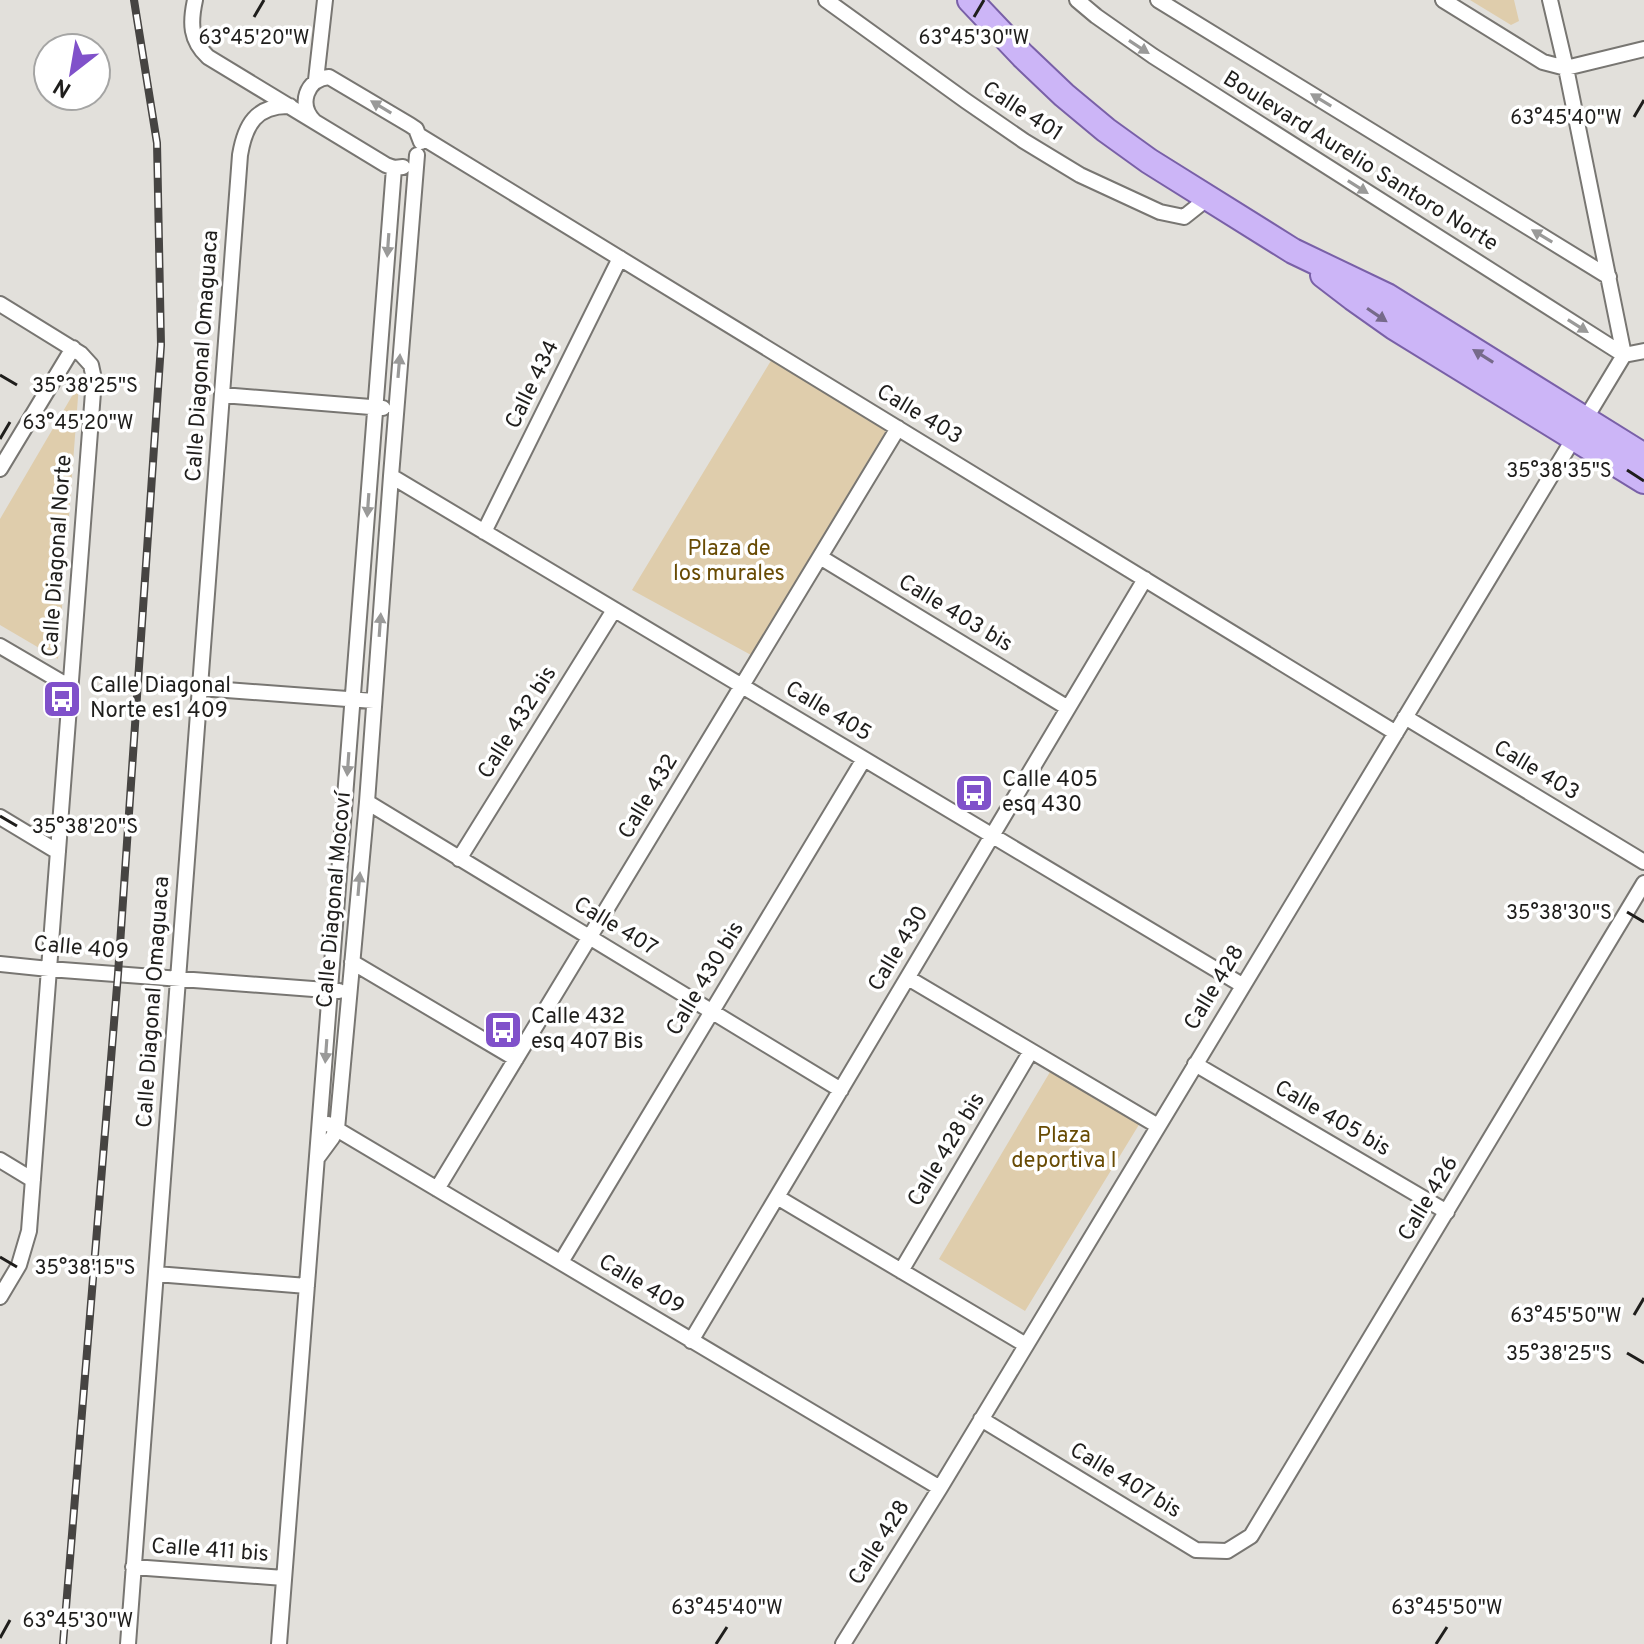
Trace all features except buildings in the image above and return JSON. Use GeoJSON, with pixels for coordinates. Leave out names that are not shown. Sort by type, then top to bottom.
{"type":"FeatureCollection","features":[{"type":"Feature","properties":{"kind":"main road"},"geometry":{"type":"LineString","coordinates":[[970,0],[1064,95],[1149,161],[1293,251],[1387,296],[1580,428],[1644,481]]}},
{"type":"Feature","properties":{"kind":"main road"},"geometry":{"type":"LineString","coordinates":[[1580,428],[1644,456]]}},
{"type":"Feature","properties":{"kind":"street"},"geometry":{"type":"LineString","coordinates":[[195,0],[194,38],[208,57],[386,165],[394,168],[407,165],[417,155],[420,136]]}},
{"type":"Feature","properties":{"kind":"street"},"geometry":{"type":"LineString","coordinates":[[314,121],[306,111],[305,98],[316,80],[325,0]]}},
{"type":"Feature","properties":{"kind":"street","name":"Calle 401"},"geometry":{"type":"LineString","coordinates":[[826,0],[989,117],[1080,175],[1160,212],[1184,217],[1208,198]]}},
{"type":"Feature","properties":{"kind":"street","name":"Boulevard Aurelio Santoro Norte"},"geometry":{"type":"LineString","coordinates":[[1077,0],[1171,68],[1624,355]]}},
{"type":"Feature","properties":{"kind":"street","name":"Boulevard Aurelio Santoro Norte"},"geometry":{"type":"LineString","coordinates":[[1158,0],[1609,277]]}},
{"type":"Feature","properties":{"kind":"street"},"geometry":{"type":"LineString","coordinates":[[1443,0],[1543,62],[1566,68],[1644,49]]}},
{"type":"Feature","properties":{"kind":"street"},"geometry":{"type":"LineString","coordinates":[[1550,0],[1624,355],[1644,351]]}},
{"type":"Feature","properties":{"kind":"street","name":"Calle 403"},"geometry":{"type":"LineString","coordinates":[[316,80],[335,79],[410,125],[420,136],[1396,733]]}},
{"type":"Feature","properties":{"kind":"street","name":"Calle Diagonal Omaguaca"},"geometry":{"type":"LineString","coordinates":[[128,1644],[242,141],[246,130],[259,114],[268,108],[290,106]]}},
{"type":"Feature","properties":{"kind":"street","name":"Calle Diagonal Mocoví"},"geometry":{"type":"LineString","coordinates":[[317,1158],[337,1129],[367,802],[417,155]]}},
{"type":"Feature","properties":{"kind":"street","name":"Calle Diagonal Mocoví"},"geometry":{"type":"LineString","coordinates":[[317,1158],[394,168]]}},
{"type":"Feature","properties":{"kind":"street","name":"Calle 434"},"geometry":{"type":"LineString","coordinates":[[484,532],[620,258]]}},
{"type":"Feature","properties":{"kind":"street"},"geometry":{"type":"LineString","coordinates":[[0,304],[73,348],[0,469]]}},
{"type":"Feature","properties":{"kind":"street","name":"Calle Diagonal Norte"},"geometry":{"type":"LineString","coordinates":[[0,1297],[24,1254],[33,1180],[94,379],[88,360],[73,348]]}},
{"type":"Feature","properties":{"kind":"street","name":"Calle 428"},"geometry":{"type":"LineString","coordinates":[[843,1644],[1624,355]]}},
{"type":"Feature","properties":{"kind":"street"},"geometry":{"type":"LineString","coordinates":[[222,395],[396,409]]}},
{"type":"Feature","properties":{"kind":"street","name":"Calle 432"},"geometry":{"type":"LineString","coordinates":[[437,1189],[898,428]]}},
{"type":"Feature","properties":{"kind":"street","name":"Calle 405"},"geometry":{"type":"LineString","coordinates":[[391,476],[1242,985]]}},
{"type":"Feature","properties":{"kind":"street","name":"Calle 403 bis"},"geometry":{"type":"LineString","coordinates":[[820,557],[1068,708]]}},
{"type":"Feature","properties":{"kind":"street","name":"Calle 430"},"geometry":{"type":"LineString","coordinates":[[691,1341],[1145,579]]}},
{"type":"Feature","properties":{"kind":"street","name":"Calle 432 bis"},"geometry":{"type":"LineString","coordinates":[[459,859],[614,610]]}},
{"type":"Feature","properties":{"kind":"street"},"geometry":{"type":"LineString","coordinates":[[0,646],[70,687]]}},
{"type":"Feature","properties":{"kind":"street"},"geometry":{"type":"LineString","coordinates":[[200,688],[374,701]]}},
{"type":"Feature","properties":{"kind":"street","name":"Calle 403"},"geometry":{"type":"LineString","coordinates":[[1405,717],[1644,862]]}},
{"type":"Feature","properties":{"kind":"street","name":"Calle 430 bis"},"geometry":{"type":"LineString","coordinates":[[561,1262],[864,759]]}},
{"type":"Feature","properties":{"kind":"street","name":"Calle 407"},"geometry":{"type":"LineString","coordinates":[[367,802],[841,1090]]}},
{"type":"Feature","properties":{"kind":"street"},"geometry":{"type":"LineString","coordinates":[[0,817],[58,852]]}},
{"type":"Feature","properties":{"kind":"street","name":"Calle 426"},"geometry":{"type":"LineString","coordinates":[[1251,1536],[1644,883]]}},
{"type":"Feature","properties":{"kind":"street"},"geometry":{"type":"LineString","coordinates":[[352,962],[516,1059]]}},
{"type":"Feature","properties":{"kind":"street","name":"Calle 409"},"geometry":{"type":"LineString","coordinates":[[0,964],[349,991]]}},
{"type":"Feature","properties":{"kind":"street"},"geometry":{"type":"LineString","coordinates":[[908,978],[1158,1126]]}},
{"type":"Feature","properties":{"kind":"street","name":"Calle 428 bis"},"geometry":{"type":"LineString","coordinates":[[901,1271],[1031,1051]]}},
{"type":"Feature","properties":{"kind":"street","name":"Calle 405 bis"},"geometry":{"type":"LineString","coordinates":[[1195,1064],[1447,1212]]}},
{"type":"Feature","properties":{"kind":"street","name":"Calle 409"},"geometry":{"type":"LineString","coordinates":[[320,1119],[940,1488]]}},
{"type":"Feature","properties":{"kind":"street"},"geometry":{"type":"LineString","coordinates":[[279,1644],[317,1158]]}},
{"type":"Feature","properties":{"kind":"street"},"geometry":{"type":"LineString","coordinates":[[0,1160],[33,1180]]}},
{"type":"Feature","properties":{"kind":"street"},"geometry":{"type":"LineString","coordinates":[[777,1197],[1026,1345]]}},
{"type":"Feature","properties":{"kind":"street"},"geometry":{"type":"LineString","coordinates":[[156,1274],[307,1286]]}},
{"type":"Feature","properties":{"kind":"street","name":"Calle 407 bis"},"geometry":{"type":"LineString","coordinates":[[981,1419],[1196,1550],[1227,1551],[1251,1536]]}},
{"type":"Feature","properties":{"kind":"street","name":"Calle 411 bis"},"geometry":{"type":"LineString","coordinates":[[133,1567],[284,1578]]}},
{"type":"Feature","properties":{"kind":"green space"},"geometry":{"type":"Polygon","coordinates":[[[1470,0],[1514,0],[1519,21],[1511,25],[1470,0]]]}},
{"type":"Feature","properties":{"kind":"green space","name":"Plaza de los murales"},"geometry":{"type":"Polygon","coordinates":[[[772,359],[887,429],[751,655],[632,590],[772,359]]]}},
{"type":"Feature","properties":{"kind":"green space"},"geometry":{"type":"Polygon","coordinates":[[[79,384],[58,659],[0,625],[0,519],[79,384]]]}},
{"type":"Feature","properties":{"kind":"green space","name":"Plaza deportiva I"},"geometry":{"type":"Polygon","coordinates":[[[1050,1072],[1140,1123],[1025,1311],[939,1259],[1050,1072]]]}},
{"type":"Feature","properties":{"kind":"railway"},"geometry":{"type":"LineString","coordinates":[[63,1644],[118,974],[161,345],[157,143],[134,0]]}},
{"type":"Feature","properties":{"kind":"place","name":"Calle Diagonal Norte es1 409"},"geometry":{"type":"Point","coordinates":[62,699]}},
{"type":"Feature","properties":{"kind":"place","name":"Calle 405 esq 430"},"geometry":{"type":"Point","coordinates":[974,793]}},
{"type":"Feature","properties":{"kind":"place","name":"Calle 432 esq 407 Bis"},"geometry":{"type":"Point","coordinates":[503,1030]}}]}
